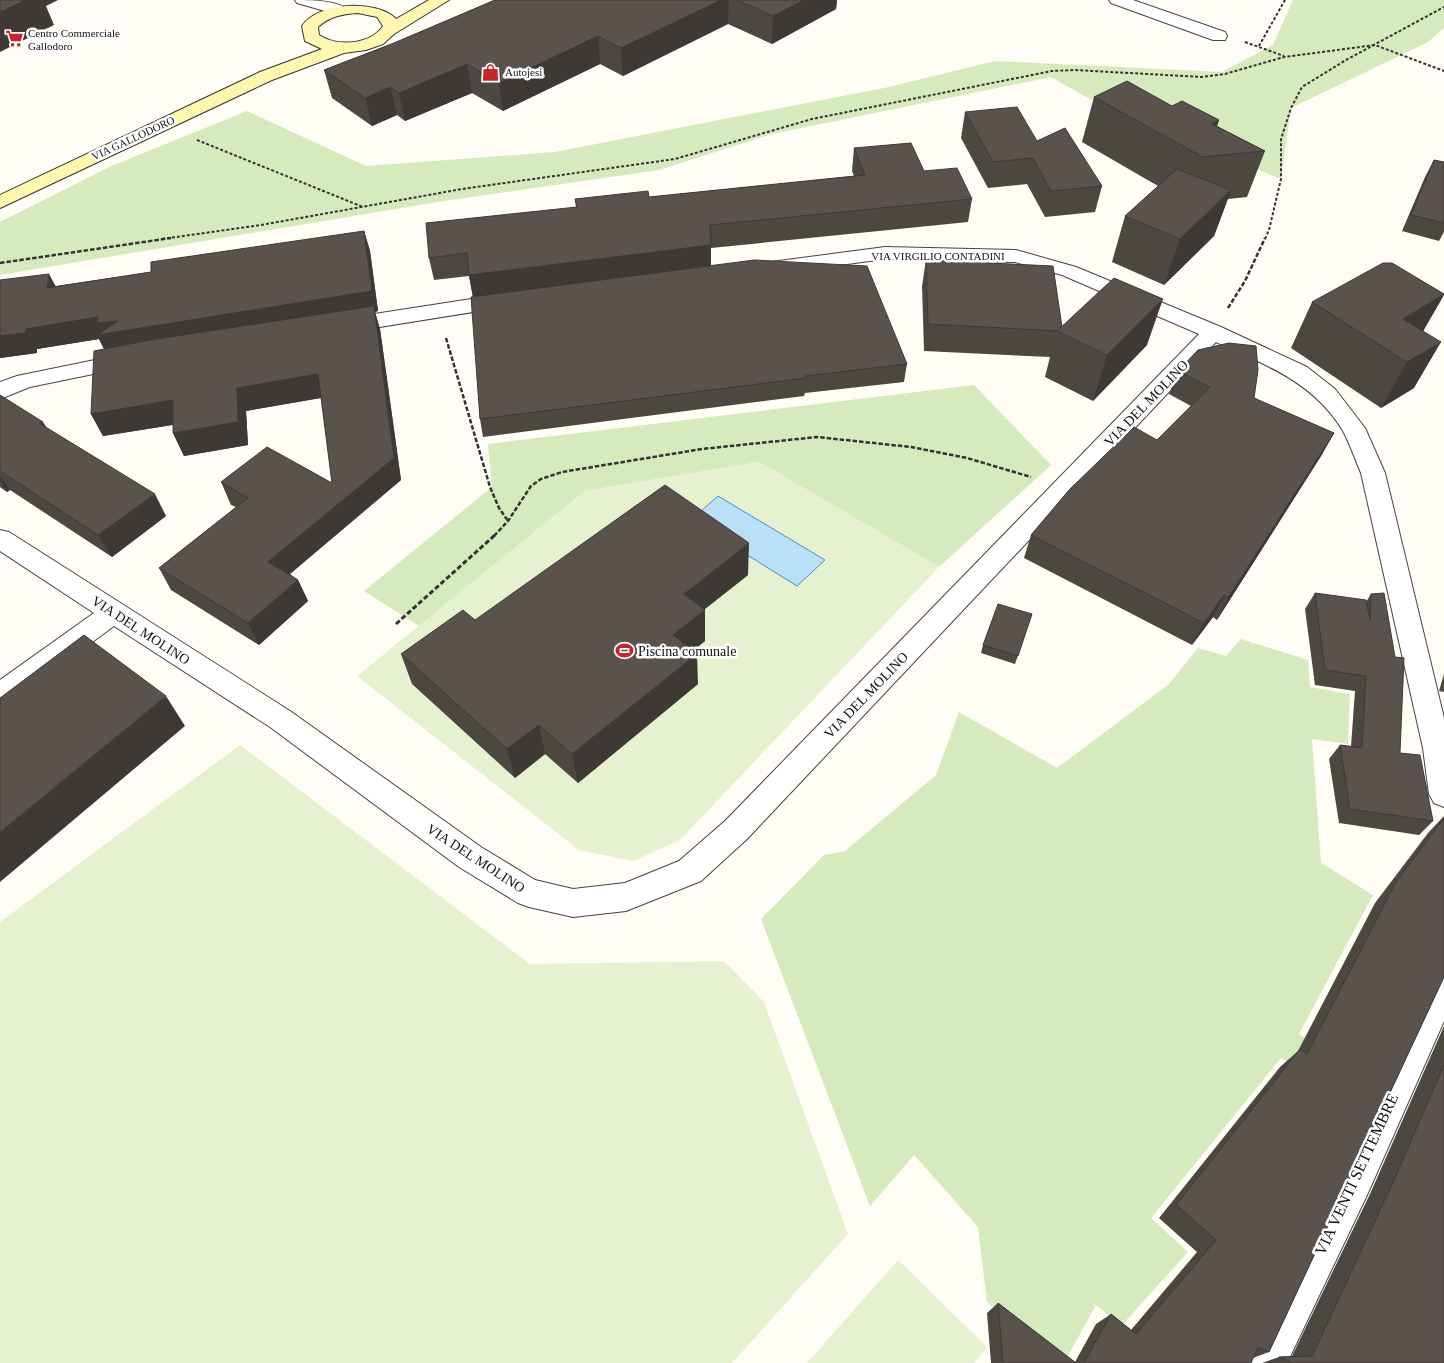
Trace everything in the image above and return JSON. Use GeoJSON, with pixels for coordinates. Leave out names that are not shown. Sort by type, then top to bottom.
{"type":"FeatureCollection","features":[{"type":"Feature","properties":{"kind":"main road","name":"VIA GALLODORO"},"geometry":{"type":"LineString","coordinates":[[266,76],[292,58],[319,18],[339,10],[358,8],[373,10],[421,0]]}},
{"type":"Feature","properties":{"kind":"main road","name":"VIA GALLODORO"},"geometry":{"type":"LineString","coordinates":[[0,202],[266,76],[343,48],[373,42],[389,30],[441,0]]}},
{"type":"Feature","properties":{"kind":"main road"},"geometry":{"type":"LineString","coordinates":[[373,10],[389,18],[389,30]]}},
{"type":"Feature","properties":{"kind":"main road","name":"VIA GALLODORO"},"geometry":{"type":"LineString","coordinates":[[311,31],[322,44],[343,48]]}},
{"type":"Feature","properties":{"kind":"street"},"geometry":{"type":"LineString","coordinates":[[291,0],[305,14],[311,31]]}},
{"type":"Feature","properties":{"kind":"street"},"geometry":{"type":"LineString","coordinates":[[303,0],[339,10]]}},
{"type":"Feature","properties":{"kind":"street"},"geometry":{"type":"LineString","coordinates":[[1117,0],[1219,36]]}},
{"type":"Feature","properties":{"kind":"street","name":"VIA VIRGILIO CONTADINI"},"geometry":{"type":"LineString","coordinates":[[756,269],[885,253],[1016,256],[1078,274],[1214,332]]}},
{"type":"Feature","properties":{"kind":"street"},"geometry":{"type":"LineString","coordinates":[[323,329],[528,298]]}},
{"type":"Feature","properties":{"kind":"street"},"geometry":{"type":"LineString","coordinates":[[1214,332],[1299,372],[1326,394],[1353,428],[1373,473],[1437,748],[1444,794]]}},
{"type":"Feature","properties":{"kind":"street","name":"VIA DEL MOLINO"},"geometry":{"type":"LineString","coordinates":[[0,539],[280,719],[470,857],[529,893],[573,902],[626,897],[690,871],[736,830],[1214,332]]}},
{"type":"Feature","properties":{"kind":"street"},"geometry":{"type":"LineString","coordinates":[[0,391],[25,380],[151,356]]}},
{"type":"Feature","properties":{"kind":"street"},"geometry":{"type":"LineString","coordinates":[[0,695],[114,612]]}},
{"type":"Feature","properties":{"kind":"street","name":"VIA VENTI SETTEMBRE"},"geometry":{"type":"LineString","coordinates":[[1267,1363],[1355,1180],[1444,984]]}},
{"type":"Feature","properties":{"kind":"path"},"geometry":{"type":"LineString","coordinates":[[1259,46],[1285,0]]}},
{"type":"Feature","properties":{"kind":"path"},"geometry":{"type":"LineString","coordinates":[[1214,332],[1245,281],[1269,230],[1281,179],[1281,139],[1291,108],[1302,87],[1444,7]]}},
{"type":"Feature","properties":{"kind":"path"},"geometry":{"type":"LineString","coordinates":[[1219,36],[1259,46],[1284,57]]}},
{"type":"Feature","properties":{"kind":"path"},"geometry":{"type":"LineString","coordinates":[[0,263],[261,225],[470,188],[675,159],[812,119],[1052,71],[1074,70],[1202,77],[1225,74],[1284,57],[1375,45],[1444,70]]}},
{"type":"Feature","properties":{"kind":"path"},"geometry":{"type":"LineString","coordinates":[[160,125],[363,207]]}},
{"type":"Feature","properties":{"kind":"path"},"geometry":{"type":"LineString","coordinates":[[438,311],[490,487],[499,508],[508,521]]}},
{"type":"Feature","properties":{"kind":"path"},"geometry":{"type":"LineString","coordinates":[[396,624],[492,538],[508,521],[531,486],[541,479],[562,472],[702,449],[817,437],[911,447],[967,458],[1018,472],[1062,490]]}},
{"type":"Feature","properties":{"kind":"green space"},"geometry":{"type":"Polygon","coordinates":[[[1293,0],[1444,0],[1444,28],[1428,42],[1291,108],[1281,179],[1097,103],[1051,77],[772,134],[659,170],[438,202],[0,275],[0,222],[109,167],[247,111],[366,166],[555,152],[889,87],[995,61],[1222,72],[1273,45],[1293,0]]]}},
{"type":"Feature","properties":{"kind":"green space"},"geometry":{"type":"Polygon","coordinates":[[[974,385],[1051,465],[939,567],[759,462],[585,491],[419,626],[364,591],[492,487],[488,444],[974,385]]]}},
{"type":"Feature","properties":{"kind":"green space","name":"Piscina comunale"},"geometry":{"type":"Polygon","coordinates":[[[759,462],[939,567],[680,840],[633,861],[579,850],[357,676],[585,491],[759,462]]]}},
{"type":"Feature","properties":{"kind":"green space"},"geometry":{"type":"Polygon","coordinates":[[[1241,639],[1308,660],[1310,687],[1350,694],[1348,744],[1312,739],[1321,863],[1373,895],[1299,1034],[1359,1073],[1341,1101],[1281,1058],[1151,1218],[1188,1252],[1121,1326],[1096,1305],[1064,1363],[1061,1363],[987,1302],[978,1227],[914,1155],[870,1206],[761,919],[824,855],[845,851],[936,775],[959,712],[1057,768],[1169,684],[1198,648],[1226,656],[1241,639]]]}},
{"type":"Feature","properties":{"kind":"green space"},"geometry":{"type":"Polygon","coordinates":[[[240,745],[530,964],[724,961],[764,1002],[848,1234],[732,1363],[0,1363],[0,922],[240,745]]]}},
{"type":"Feature","properties":{"kind":"green space"},"geometry":{"type":"Polygon","coordinates":[[[898,1260],[987,1347],[974,1363],[807,1363],[898,1260]]]}},
{"type":"Feature","properties":{"kind":"water"},"geometry":{"type":"Polygon","coordinates":[[[718,496],[825,560],[797,586],[691,520],[718,496]]]}},
{"type":"Feature","properties":{"kind":"building"},"geometry":{"type":"Polygon","coordinates":[[[0,0],[26,0],[0,12],[0,0]]]}},
{"type":"Feature","properties":{"kind":"building"},"geometry":{"type":"Polygon","coordinates":[[[495,0],[721,0],[621,48],[598,36],[499,83],[467,64],[399,93],[390,87],[365,98],[324,70],[394,43],[495,0]]]}},
{"type":"Feature","properties":{"kind":"building"},"geometry":{"type":"Polygon","coordinates":[[[737,0],[804,0],[773,16],[737,0]]]}},
{"type":"Feature","properties":{"kind":"building"},"geometry":{"type":"Polygon","coordinates":[[[1127,81],[1172,106],[1182,101],[1219,120],[1212,124],[1265,151],[1203,157],[1094,97],[1127,81]]]}},
{"type":"Feature","properties":{"kind":"building"},"geometry":{"type":"Polygon","coordinates":[[[1017,107],[1037,141],[1065,128],[1102,186],[1051,191],[1033,158],[993,162],[965,112],[1017,107]]]}},
{"type":"Feature","properties":{"kind":"building"},"geometry":{"type":"Polygon","coordinates":[[[911,143],[924,171],[957,168],[972,199],[710,225],[711,245],[469,275],[467,253],[429,258],[426,223],[577,207],[575,199],[648,191],[649,197],[865,175],[854,148],[911,143]]]}},
{"type":"Feature","properties":{"kind":"building"},"geometry":{"type":"Polygon","coordinates":[[[1434,160],[1444,162],[1444,223],[1411,215],[1434,160]]]}},
{"type":"Feature","properties":{"kind":"building"},"geometry":{"type":"Polygon","coordinates":[[[1177,169],[1231,190],[1180,239],[1125,216],[1177,169]]]}},
{"type":"Feature","properties":{"kind":"building"},"geometry":{"type":"Polygon","coordinates":[[[364,231],[372,291],[97,335],[118,321],[97,323],[98,317],[26,329],[25,333],[0,336],[0,280],[49,274],[47,288],[151,272],[151,262],[364,231]]]}},
{"type":"Feature","properties":{"kind":"building"},"geometry":{"type":"Polygon","coordinates":[[[754,260],[867,266],[907,364],[480,419],[471,297],[754,260]]]}},
{"type":"Feature","properties":{"kind":"building"},"geometry":{"type":"Polygon","coordinates":[[[926,260],[1053,266],[1062,327],[1058,331],[928,324],[926,260]]]}},
{"type":"Feature","properties":{"kind":"building"},"geometry":{"type":"Polygon","coordinates":[[[1383,263],[1392,263],[1444,294],[1403,319],[1441,342],[1407,362],[1312,302],[1383,263]]]}},
{"type":"Feature","properties":{"kind":"building"},"geometry":{"type":"Polygon","coordinates":[[[1114,278],[1163,299],[1107,355],[1057,331],[1114,278]]]}},
{"type":"Feature","properties":{"kind":"building"},"geometry":{"type":"Polygon","coordinates":[[[374,306],[394,458],[268,562],[298,580],[248,623],[159,568],[248,498],[221,482],[267,447],[332,483],[318,374],[237,388],[238,422],[173,433],[173,400],[91,414],[94,351],[150,340],[374,306]]]}},
{"type":"Feature","properties":{"kind":"building"},"geometry":{"type":"Polygon","coordinates":[[[1229,343],[1256,346],[1258,370],[1254,398],[1334,433],[1228,598],[1224,595],[1204,623],[1031,535],[1069,490],[1134,427],[1157,440],[1210,387],[1178,371],[1198,350],[1229,343]]]}},
{"type":"Feature","properties":{"kind":"building"},"geometry":{"type":"Polygon","coordinates":[[[0,395],[43,422],[39,423],[155,494],[98,535],[0,471],[0,395]]]}},
{"type":"Feature","properties":{"kind":"building"},"geometry":{"type":"Polygon","coordinates":[[[665,485],[749,543],[684,594],[705,610],[673,635],[697,654],[572,754],[539,725],[507,749],[401,654],[463,610],[475,620],[665,485]]]}},
{"type":"Feature","properties":{"kind":"building"},"geometry":{"type":"Polygon","coordinates":[[[1315,593],[1366,600],[1370,620],[1371,594],[1384,593],[1395,657],[1404,658],[1400,753],[1420,755],[1433,821],[1350,809],[1340,745],[1362,748],[1366,676],[1325,670],[1315,593]]]}},
{"type":"Feature","properties":{"kind":"building"},"geometry":{"type":"Polygon","coordinates":[[[998,604],[1032,614],[1018,656],[983,645],[998,604]]]}},
{"type":"Feature","properties":{"kind":"building"},"geometry":{"type":"Polygon","coordinates":[[[84,635],[166,696],[0,832],[0,698],[84,635]]]}},
{"type":"Feature","properties":{"kind":"building"},"geometry":{"type":"Polygon","coordinates":[[[1444,818],[1444,977],[1269,1352],[1258,1347],[1251,1363],[1084,1363],[1111,1314],[1136,1334],[1216,1240],[1176,1205],[1300,1049],[1307,1054],[1396,882],[1444,818]]]}},
{"type":"Feature","properties":{"kind":"building"},"geometry":{"type":"Polygon","coordinates":[[[1444,1065],[1444,1363],[1293,1363],[1279,1357],[1312,1356],[1394,1180],[1444,1065]]]}},
{"type":"Feature","properties":{"kind":"building"},"geometry":{"type":"Polygon","coordinates":[[[998,1303],[1076,1363],[1003,1363],[998,1303]]]}},
{"type":"Feature","properties":{"kind":"place","name":"Centro Commerciale Gallodoro"},"geometry":{"type":"Point","coordinates":[14,39]}},
{"type":"Feature","properties":{"kind":"place","name":"Autojesi"},"geometry":{"type":"Point","coordinates":[491,72]}},
{"type":"Feature","properties":{"kind":"place","name":"Piscina comunale"},"geometry":{"type":"Point","coordinates":[624,651]}}]}
